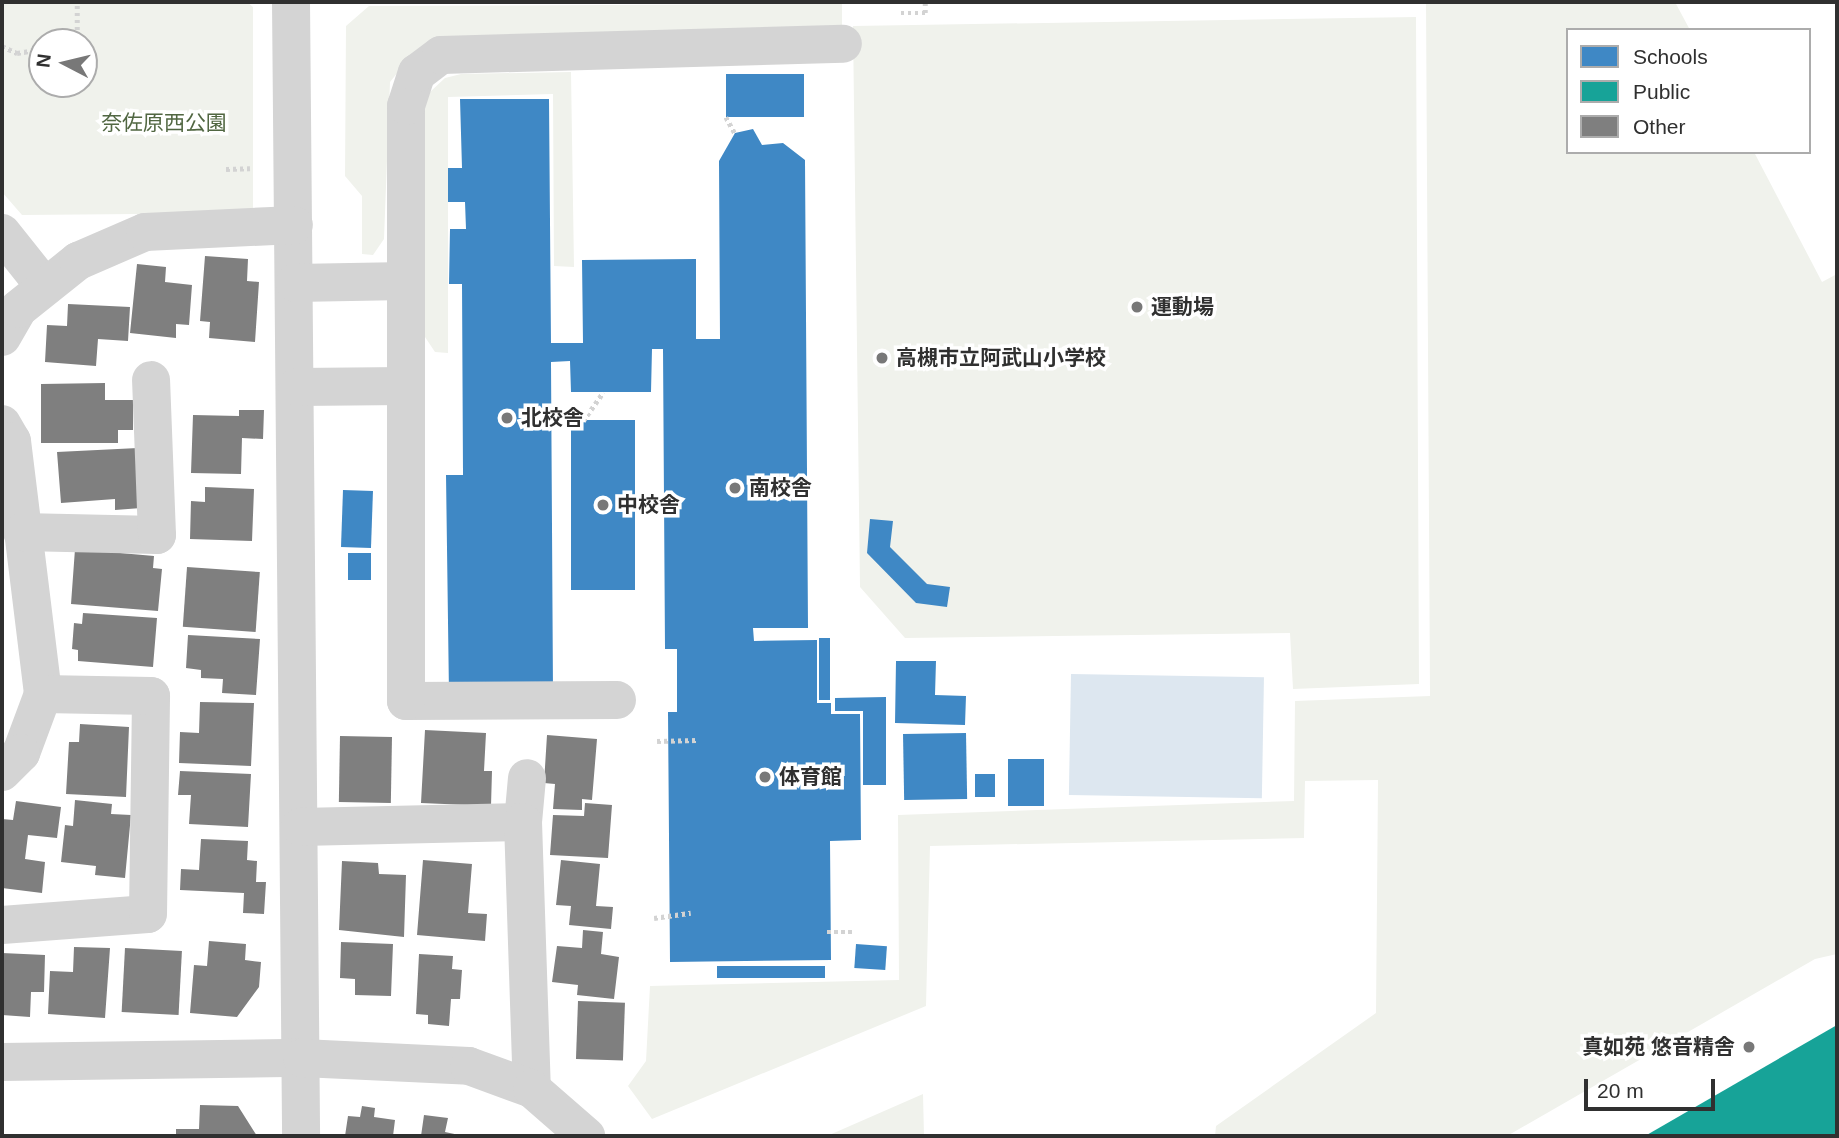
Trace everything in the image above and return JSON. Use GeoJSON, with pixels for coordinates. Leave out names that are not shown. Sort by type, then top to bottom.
{"type":"FeatureCollection","features":[{"type":"Feature","properties":{"kind":"street"},"geometry":{"type":"LineString","coordinates":[[291,2],[301,1136]]}},
{"type":"Feature","properties":{"kind":"street"},"geometry":{"type":"LineString","coordinates":[[617,700],[406,701],[406,106],[417,73],[441,55],[843,44]]}},
{"type":"Feature","properties":{"kind":"street"},"geometry":{"type":"LineString","coordinates":[[2,337],[18,309],[78,261],[145,232],[294,225]]}},
{"type":"Feature","properties":{"kind":"street"},"geometry":{"type":"LineString","coordinates":[[2,233],[45,287]]}},
{"type":"Feature","properties":{"kind":"street"},"geometry":{"type":"LineString","coordinates":[[295,283],[406,281]]}},
{"type":"Feature","properties":{"kind":"street"},"geometry":{"type":"LineString","coordinates":[[22,531],[157,535],[151,380]]}},
{"type":"Feature","properties":{"kind":"street"},"geometry":{"type":"LineString","coordinates":[[296,387],[405,386]]}},
{"type":"Feature","properties":{"kind":"street"},"geometry":{"type":"LineString","coordinates":[[2,424],[12,441],[43,694],[21,753],[2,772]]}},
{"type":"Feature","properties":{"kind":"street"},"geometry":{"type":"LineString","coordinates":[[2,925],[148,914],[151,696],[43,694]]}},
{"type":"Feature","properties":{"kind":"street"},"geometry":{"type":"LineString","coordinates":[[527,778],[523,822],[532,1089]]}},
{"type":"Feature","properties":{"kind":"street"},"geometry":{"type":"LineString","coordinates":[[300,827],[523,822]]}},
{"type":"Feature","properties":{"kind":"street"},"geometry":{"type":"LineString","coordinates":[[2,1062],[302,1058],[470,1066],[532,1089],[586,1136]]}},
{"type":"Feature","properties":{"kind":"path"},"geometry":{"type":"LineString","coordinates":[[77,2],[77,28]]}},
{"type":"Feature","properties":{"kind":"path"},"geometry":{"type":"LineString","coordinates":[[901,13],[925,13],[925,2]]}},
{"type":"Feature","properties":{"kind":"path"},"geometry":{"type":"LineString","coordinates":[[2,46],[17,53],[28,51]]}},
{"type":"Feature","properties":{"kind":"path"},"geometry":{"type":"LineString","coordinates":[[726,117],[735,133]]}},
{"type":"Feature","properties":{"kind":"path"},"geometry":{"type":"LineString","coordinates":[[226,169],[262,168]]}},
{"type":"Feature","properties":{"kind":"path"},"geometry":{"type":"LineString","coordinates":[[583,421],[603,392]]}},
{"type":"Feature","properties":{"kind":"path"},"geometry":{"type":"LineString","coordinates":[[657,741],[697,740]]}},
{"type":"Feature","properties":{"kind":"path"},"geometry":{"type":"LineString","coordinates":[[654,918],[691,913]]}},
{"type":"Feature","properties":{"kind":"path"},"geometry":{"type":"LineString","coordinates":[[827,932],[852,932]]}},
{"type":"Feature","properties":{"kind":"green space","name":"奈佐原西公園"},"geometry":{"type":"Polygon","coordinates":[[[2,2],[247,2],[253,7],[253,213],[22,215],[2,192],[2,2]]]}},
{"type":"Feature","properties":{"kind":"green space"},"geometry":{"type":"Polygon","coordinates":[[[1426,2],[1675,2],[1689,28],[1566,28],[1566,154],[1755,154],[1822,282],[1837,274],[1837,954],[1815,959],[1507,1136],[1215,1136],[1216,1126],[1376,1013],[1378,780],[1305,781],[1304,838],[930,846],[926,1006],[652,1119],[628,1086],[646,1061],[650,986],[899,980],[898,815],[1294,801],[1295,701],[1430,696],[1426,2]]]}},
{"type":"Feature","properties":{"kind":"green space"},"geometry":{"type":"Polygon","coordinates":[[[842,4],[842,29],[411,56],[390,82],[384,239],[373,255],[362,254],[362,196],[345,176],[346,26],[369,6],[842,4]]]}},
{"type":"Feature","properties":{"kind":"green space","name":"運動場"},"geometry":{"type":"Polygon","coordinates":[[[1416,17],[1419,684],[1293,689],[1290,633],[905,638],[860,587],[853,26],[1416,17]]]}},
{"type":"Feature","properties":{"kind":"green space"},"geometry":{"type":"Polygon","coordinates":[[[571,72],[574,267],[554,266],[553,94],[448,97],[448,353],[435,352],[425,337],[423,110],[430,92],[445,78],[461,74],[571,72]]]}},
{"type":"Feature","properties":{"kind":"green space"},"geometry":{"type":"Polygon","coordinates":[[[923,1094],[924,1136],[827,1136],[923,1094]]]}},
{"type":"Feature","properties":{"kind":"shaded area"},"geometry":{"type":"Polygon","coordinates":[[[1071,674],[1264,677],[1262,798],[1069,795],[1071,674]]]}},
{"type":"Feature","properties":{"kind":"building: Schools"},"geometry":{"type":"Polygon","coordinates":[[[726,74],[804,74],[804,117],[726,117],[726,74]]]}},
{"type":"Feature","properties":{"kind":"building: Schools"},"geometry":{"type":"Polygon","coordinates":[[[460,99],[549,99],[551,343],[583,343],[582,260],[696,259],[696,339],[720,339],[719,161],[735,133],[753,129],[762,145],[783,143],[805,160],[808,628],[753,628],[754,641],[817,640],[817,703],[831,703],[831,714],[860,714],[861,840],[830,841],[831,960],[670,962],[668,712],[677,712],[677,649],[665,649],[663,349],[652,349],[651,392],[571,392],[570,361],[551,362],[553,692],[449,695],[446,475],[463,475],[462,284],[449,284],[450,229],[466,229],[465,202],[448,202],[448,168],[462,168],[460,99]]]}},
{"type":"Feature","properties":{"kind":"building: Schools","name":"中校舎"},"geometry":{"type":"Polygon","coordinates":[[[571,420],[635,420],[635,590],[571,590],[571,420]]]}},
{"type":"Feature","properties":{"kind":"building: Schools"},"geometry":{"type":"Polygon","coordinates":[[[343,490],[373,491],[371,548],[341,547],[343,490]]]}},
{"type":"Feature","properties":{"kind":"building: Schools"},"geometry":{"type":"Polygon","coordinates":[[[870,519],[893,521],[890,547],[927,584],[950,587],[947,607],[916,603],[867,553],[870,519]]]}},
{"type":"Feature","properties":{"kind":"building: Schools"},"geometry":{"type":"Polygon","coordinates":[[[348,553],[371,553],[371,580],[348,580],[348,553]]]}},
{"type":"Feature","properties":{"kind":"building: Schools"},"geometry":{"type":"Polygon","coordinates":[[[819,638],[830,638],[830,700],[819,700],[819,638]]]}},
{"type":"Feature","properties":{"kind":"building: Schools"},"geometry":{"type":"Polygon","coordinates":[[[896,661],[936,661],[935,695],[966,696],[965,725],[895,723],[896,661]]]}},
{"type":"Feature","properties":{"kind":"building: Schools"},"geometry":{"type":"Polygon","coordinates":[[[886,697],[886,785],[863,785],[863,711],[835,711],[835,698],[886,697]]]}},
{"type":"Feature","properties":{"kind":"building: Schools"},"geometry":{"type":"Polygon","coordinates":[[[966,733],[967,799],[904,800],[903,734],[966,733]]]}},
{"type":"Feature","properties":{"kind":"building: Schools"},"geometry":{"type":"Polygon","coordinates":[[[1008,759],[1044,759],[1044,806],[1008,806],[1008,759]]]}},
{"type":"Feature","properties":{"kind":"building: Schools"},"geometry":{"type":"Polygon","coordinates":[[[975,774],[995,774],[995,797],[975,797],[975,774]]]}},
{"type":"Feature","properties":{"kind":"building: Schools"},"geometry":{"type":"Polygon","coordinates":[[[856,944],[887,946],[885,970],[854,968],[856,944]]]}},
{"type":"Feature","properties":{"kind":"building: Schools"},"geometry":{"type":"Polygon","coordinates":[[[717,966],[825,966],[825,978],[717,978],[717,966]]]}},
{"type":"Feature","properties":{"kind":"building: Public"},"geometry":{"type":"Polygon","coordinates":[[[1837,1025],[1837,1136],[1645,1136],[1837,1025]]]}},
{"type":"Feature","properties":{"kind":"building: Other"},"geometry":{"type":"Polygon","coordinates":[[[205,256],[248,259],[247,281],[259,282],[255,342],[209,338],[210,322],[200,321],[205,256]]]}},
{"type":"Feature","properties":{"kind":"building: Other"},"geometry":{"type":"Polygon","coordinates":[[[137,264],[166,267],[165,282],[192,285],[189,325],[176,324],[176,338],[130,333],[137,264]]]}},
{"type":"Feature","properties":{"kind":"building: Other"},"geometry":{"type":"Polygon","coordinates":[[[68,304],[130,307],[128,341],[98,339],[96,366],[45,362],[47,325],[67,326],[68,304]]]}},
{"type":"Feature","properties":{"kind":"building: Other"},"geometry":{"type":"Polygon","coordinates":[[[105,383],[105,400],[133,400],[133,430],[118,430],[118,443],[41,443],[41,384],[105,383]]]}},
{"type":"Feature","properties":{"kind":"building: Other"},"geometry":{"type":"Polygon","coordinates":[[[239,410],[264,410],[263,439],[242,438],[241,474],[191,473],[193,415],[239,416],[239,410]]]}},
{"type":"Feature","properties":{"kind":"building: Other"},"geometry":{"type":"Polygon","coordinates":[[[138,448],[141,508],[115,510],[115,499],[61,503],[57,452],[138,448]]]}},
{"type":"Feature","properties":{"kind":"building: Other"},"geometry":{"type":"Polygon","coordinates":[[[205,487],[254,489],[252,541],[190,539],[191,501],[205,502],[205,487]]]}},
{"type":"Feature","properties":{"kind":"building: Other"},"geometry":{"type":"Polygon","coordinates":[[[75,549],[154,556],[153,568],[162,569],[158,611],[71,604],[75,549]]]}},
{"type":"Feature","properties":{"kind":"building: Other"},"geometry":{"type":"Polygon","coordinates":[[[187,567],[260,572],[256,632],[183,627],[187,567]]]}},
{"type":"Feature","properties":{"kind":"building: Other"},"geometry":{"type":"Polygon","coordinates":[[[83,613],[157,618],[153,667],[78,661],[78,650],[72,649],[74,623],[82,624],[83,613]]]}},
{"type":"Feature","properties":{"kind":"building: Other"},"geometry":{"type":"Polygon","coordinates":[[[188,635],[260,639],[256,695],[222,693],[223,679],[201,678],[201,670],[186,668],[188,635]]]}},
{"type":"Feature","properties":{"kind":"building: Other"},"geometry":{"type":"Polygon","coordinates":[[[200,702],[254,703],[251,766],[179,763],[180,732],[199,733],[200,702]]]}},
{"type":"Feature","properties":{"kind":"building: Other"},"geometry":{"type":"Polygon","coordinates":[[[80,724],[129,727],[126,797],[66,794],[69,742],[79,742],[80,724]]]}},
{"type":"Feature","properties":{"kind":"building: Other"},"geometry":{"type":"Polygon","coordinates":[[[425,730],[486,733],[484,771],[492,771],[491,806],[421,803],[425,730]]]}},
{"type":"Feature","properties":{"kind":"building: Other"},"geometry":{"type":"Polygon","coordinates":[[[547,735],[597,739],[592,800],[582,799],[582,810],[553,809],[555,784],[544,783],[547,735]]]}},
{"type":"Feature","properties":{"kind":"building: Other"},"geometry":{"type":"Polygon","coordinates":[[[340,736],[392,737],[391,803],[339,802],[340,736]]]}},
{"type":"Feature","properties":{"kind":"building: Other"},"geometry":{"type":"Polygon","coordinates":[[[180,771],[251,774],[248,827],[189,824],[191,795],[178,795],[180,771]]]}},
{"type":"Feature","properties":{"kind":"building: Other"},"geometry":{"type":"Polygon","coordinates":[[[75,800],[112,804],[111,814],[131,815],[125,878],[95,875],[96,866],[61,862],[65,825],[73,826],[75,800]]]}},
{"type":"Feature","properties":{"kind":"building: Other"},"geometry":{"type":"Polygon","coordinates":[[[16,801],[61,807],[57,838],[28,835],[25,859],[45,862],[42,893],[2,888],[2,819],[13,820],[16,801]]]}},
{"type":"Feature","properties":{"kind":"building: Other"},"geometry":{"type":"Polygon","coordinates":[[[585,803],[612,805],[608,858],[550,855],[553,815],[584,816],[585,803]]]}},
{"type":"Feature","properties":{"kind":"building: Other"},"geometry":{"type":"Polygon","coordinates":[[[201,839],[248,841],[247,860],[257,861],[256,882],[266,882],[264,914],[243,913],[244,893],[180,890],[181,869],[199,870],[201,839]]]}},
{"type":"Feature","properties":{"kind":"building: Other"},"geometry":{"type":"Polygon","coordinates":[[[423,860],[472,864],[468,913],[487,914],[485,941],[417,935],[423,860]]]}},
{"type":"Feature","properties":{"kind":"building: Other"},"geometry":{"type":"Polygon","coordinates":[[[561,860],[600,864],[596,906],[613,907],[611,929],[569,925],[571,906],[556,905],[561,860]]]}},
{"type":"Feature","properties":{"kind":"building: Other"},"geometry":{"type":"Polygon","coordinates":[[[342,861],[378,863],[379,874],[406,875],[404,937],[339,930],[342,861]]]}},
{"type":"Feature","properties":{"kind":"building: Other"},"geometry":{"type":"Polygon","coordinates":[[[583,930],[603,932],[601,954],[619,957],[614,999],[577,995],[578,985],[552,982],[557,946],[582,948],[583,930]]]}},
{"type":"Feature","properties":{"kind":"building: Other"},"geometry":{"type":"Polygon","coordinates":[[[209,941],[246,944],[245,960],[261,962],[259,987],[237,1017],[190,1013],[194,965],[207,966],[209,941]]]}},
{"type":"Feature","properties":{"kind":"building: Other"},"geometry":{"type":"Polygon","coordinates":[[[341,942],[393,944],[391,996],[355,995],[355,979],[340,978],[341,942]]]}},
{"type":"Feature","properties":{"kind":"building: Other"},"geometry":{"type":"Polygon","coordinates":[[[74,947],[110,948],[105,1018],[48,1014],[50,971],[73,972],[74,947]]]}},
{"type":"Feature","properties":{"kind":"building: Other"},"geometry":{"type":"Polygon","coordinates":[[[125,948],[182,951],[179,1015],[122,1012],[125,948]]]}},
{"type":"Feature","properties":{"kind":"building: Other"},"geometry":{"type":"Polygon","coordinates":[[[2,953],[45,955],[44,992],[31,992],[30,1017],[2,1015],[2,953]]]}},
{"type":"Feature","properties":{"kind":"building: Other"},"geometry":{"type":"Polygon","coordinates":[[[419,954],[453,956],[452,969],[462,970],[460,999],[451,999],[449,1026],[428,1024],[428,1015],[416,1014],[419,954]]]}},
{"type":"Feature","properties":{"kind":"building: Other"},"geometry":{"type":"Polygon","coordinates":[[[578,1001],[625,1003],[623,1061],[576,1059],[578,1001]]]}},
{"type":"Feature","properties":{"kind":"building: Other"},"geometry":{"type":"Polygon","coordinates":[[[200,1105],[238,1106],[257,1136],[176,1136],[176,1129],[199,1129],[200,1105]]]}},
{"type":"Feature","properties":{"kind":"building: Other"},"geometry":{"type":"Polygon","coordinates":[[[362,1106],[375,1108],[374,1117],[395,1120],[393,1136],[345,1136],[348,1116],[360,1117],[362,1106]]]}},
{"type":"Feature","properties":{"kind":"building: Other"},"geometry":{"type":"Polygon","coordinates":[[[424,1115],[448,1118],[445,1132],[464,1136],[421,1136],[424,1115]]]}},
{"type":"Feature","properties":{"kind":"place","name":"運動場"},"geometry":{"type":"Point","coordinates":[1137,307]}},
{"type":"Feature","properties":{"kind":"place","name":"高槻市立阿武山小学校"},"geometry":{"type":"Point","coordinates":[882,358]}},
{"type":"Feature","properties":{"kind":"place","name":"北校舎"},"geometry":{"type":"Point","coordinates":[507,418]}},
{"type":"Feature","properties":{"kind":"place","name":"南校舎"},"geometry":{"type":"Point","coordinates":[735,488]}},
{"type":"Feature","properties":{"kind":"place","name":"中校舎"},"geometry":{"type":"Point","coordinates":[603,505]}},
{"type":"Feature","properties":{"kind":"place","name":"体育館"},"geometry":{"type":"Point","coordinates":[765,777]}},
{"type":"Feature","properties":{"kind":"place","name":"真如苑 悠音精舎"},"geometry":{"type":"Point","coordinates":[1749,1047]}}]}
